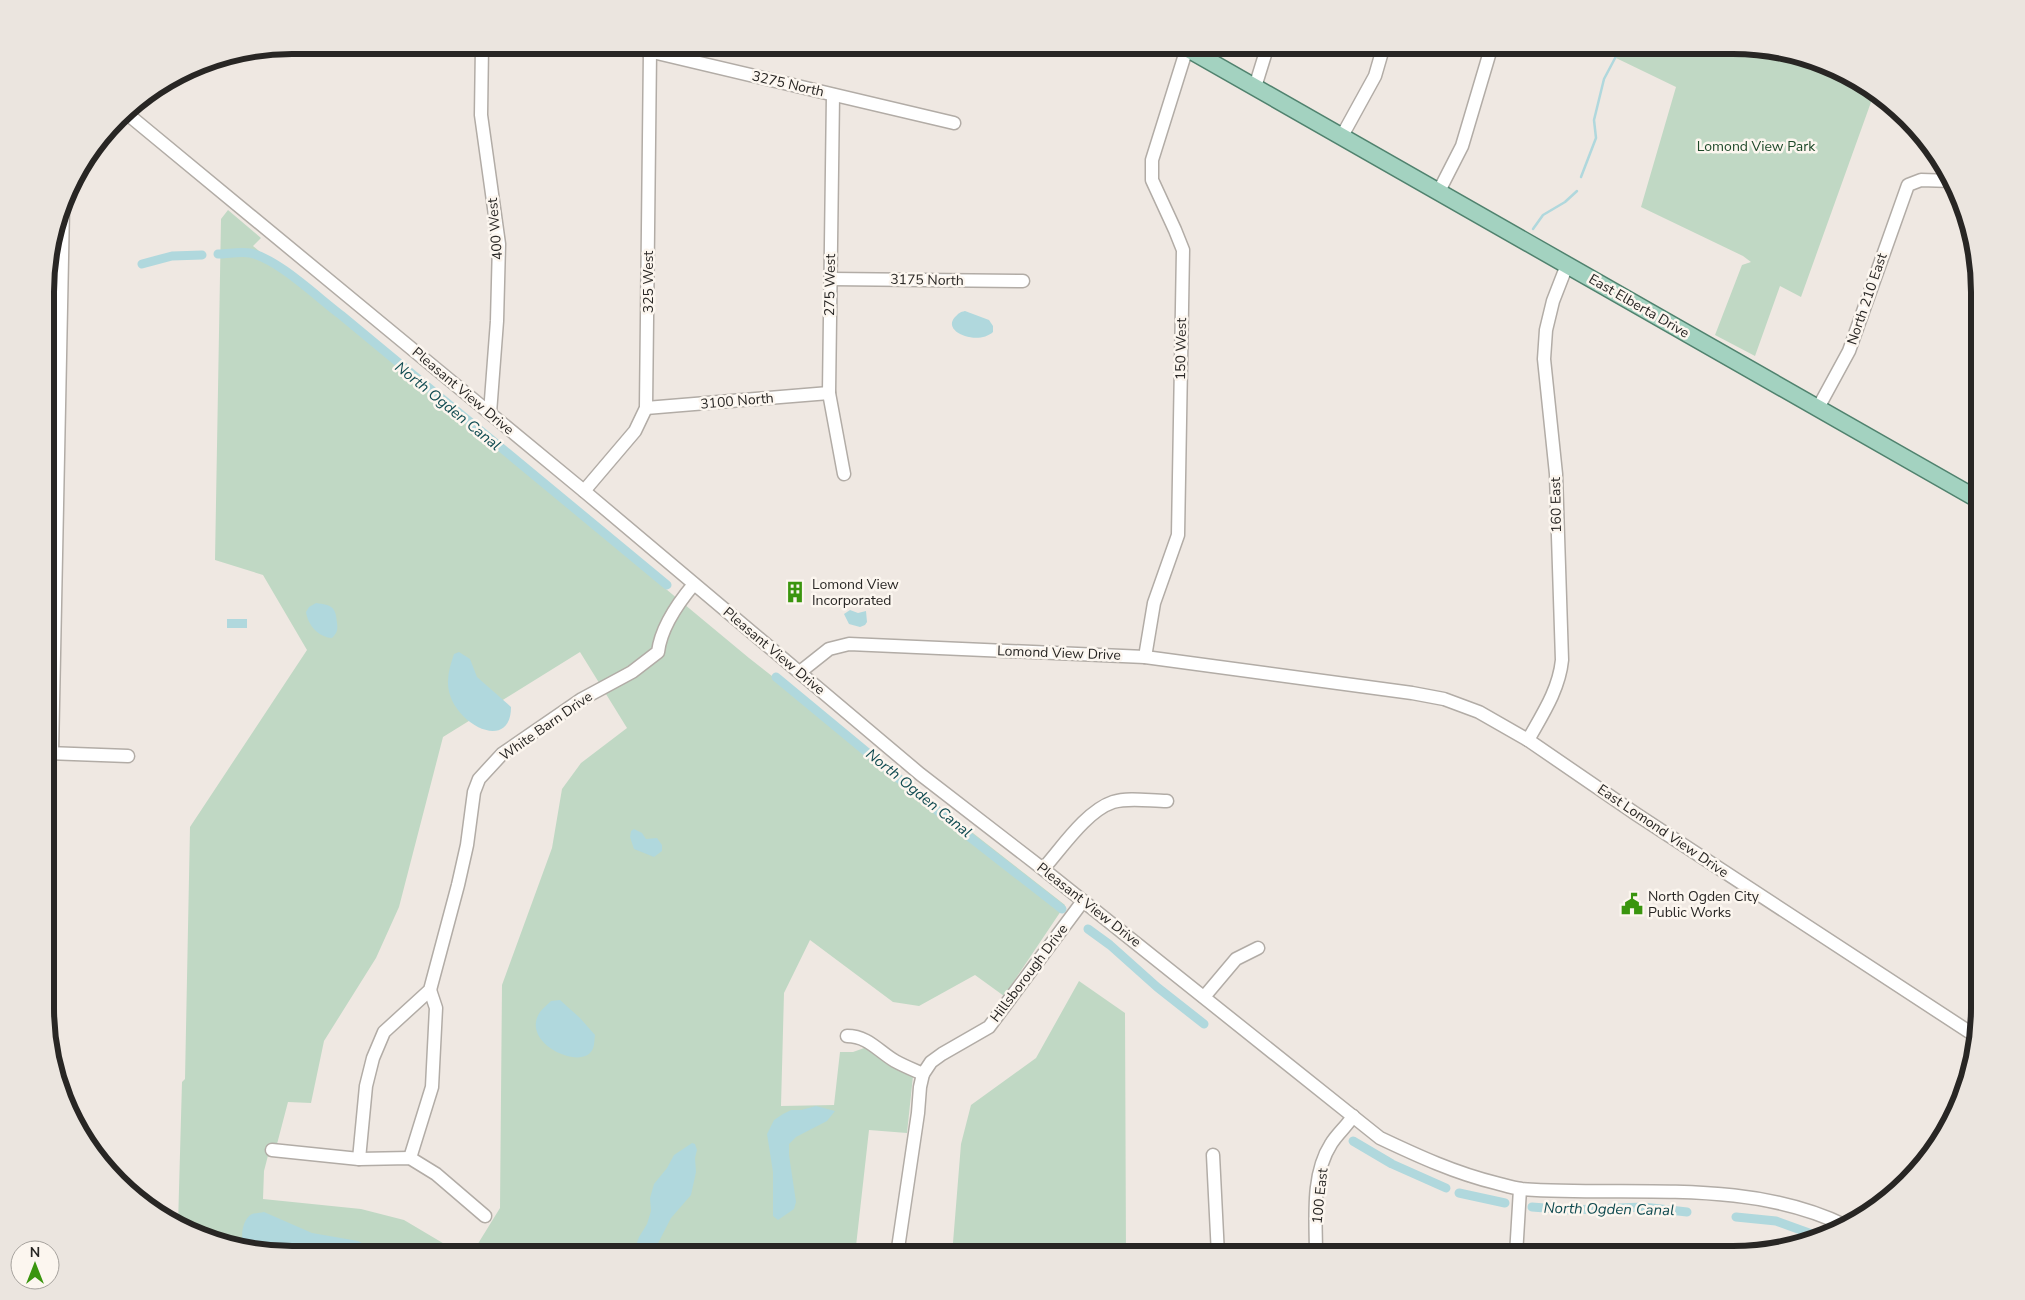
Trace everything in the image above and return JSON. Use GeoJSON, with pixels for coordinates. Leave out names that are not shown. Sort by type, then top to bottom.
{"type":"FeatureCollection","features":[{"type":"Feature","properties":{"kind":"main road","name":"East Elberta Drive"},"geometry":{"type":"LineString","coordinates":[[1198,54],[1971,495]]}},
{"type":"Feature","properties":{"kind":"street","name":"400 West"},"geometry":{"type":"LineString","coordinates":[[482,54],[481,115],[499,244],[497,321],[490,413]]}},
{"type":"Feature","properties":{"kind":"street","name":"325 West"},"geometry":{"type":"LineString","coordinates":[[584,491],[635,431],[646,408],[650,54]]}},
{"type":"Feature","properties":{"kind":"street","name":"3275 North"},"geometry":{"type":"LineString","coordinates":[[662,54],[954,123]]}},
{"type":"Feature","properties":{"kind":"street","name":"150 West"},"geometry":{"type":"LineString","coordinates":[[1145,657],[1154,603],[1178,535],[1182,250],[1152,180],[1152,160],[1182,54]]}},
{"type":"Feature","properties":{"kind":"street"},"geometry":{"type":"LineString","coordinates":[[1255,87],[1265,54]]}},
{"type":"Feature","properties":{"kind":"street"},"geometry":{"type":"LineString","coordinates":[[1342,136],[1375,76],[1381,54]]}},
{"type":"Feature","properties":{"kind":"street"},"geometry":{"type":"LineString","coordinates":[[1439,191],[1462,146],[1489,54]]}},
{"type":"Feature","properties":{"kind":"street","name":"275 West"},"geometry":{"type":"LineString","coordinates":[[833,95],[829,393],[844,474]]}},
{"type":"Feature","properties":{"kind":"street","name":"Pleasant View Drive"},"geometry":{"type":"LineString","coordinates":[[131,117],[584,491],[920,774],[1043,869],[1380,1138],[1440,1166],[1469,1176],[1520,1188],[1703,1194],[1754,1198],[1799,1208],[1837,1222]]}},
{"type":"Feature","properties":{"kind":"street","name":"North 210 East"},"geometry":{"type":"LineString","coordinates":[[1818,408],[1849,351],[1908,185],[1921,180],[1943,180]]}},
{"type":"Feature","properties":{"kind":"street"},"geometry":{"type":"LineString","coordinates":[[54,585],[62,229]]}},
{"type":"Feature","properties":{"kind":"street","name":"160 East"},"geometry":{"type":"LineString","coordinates":[[1528,740],[1555,691],[1561,675],[1556,474],[1544,359],[1546,330],[1553,301],[1567,265]]}},
{"type":"Feature","properties":{"kind":"street","name":"3175 North"},"geometry":{"type":"LineString","coordinates":[[830,279],[1023,281]]}},
{"type":"Feature","properties":{"kind":"street","name":"3100 North"},"geometry":{"type":"LineString","coordinates":[[646,408],[829,393]]}},
{"type":"Feature","properties":{"kind":"street","name":"White Barn Drive"},"geometry":{"type":"LineString","coordinates":[[410,1158],[432,1087],[436,1008],[430,990],[458,885],[467,844],[474,792],[479,779],[502,754],[582,699],[632,672],[658,652],[675,609],[694,584]]}},
{"type":"Feature","properties":{"kind":"street","name":"Lomond View Drive"},"geometry":{"type":"LineString","coordinates":[[800,672],[829,648],[849,644],[1145,657],[1326,682]]}},
{"type":"Feature","properties":{"kind":"street","name":"East Lomond View Drive"},"geometry":{"type":"LineString","coordinates":[[1326,682],[1444,699],[1479,712],[1528,740],[1636,814],[1970,1032]]}},
{"type":"Feature","properties":{"kind":"street"},"geometry":{"type":"LineString","coordinates":[[54,753],[128,756]]}},
{"type":"Feature","properties":{"kind":"street"},"geometry":{"type":"LineString","coordinates":[[1043,869],[1090,815],[1113,802],[1133,800],[1167,801]]}},
{"type":"Feature","properties":{"kind":"street","name":"Hillsborough Drive"},"geometry":{"type":"LineString","coordinates":[[923,1074],[931,1062],[942,1054],[989,1027],[1083,901]]}},
{"type":"Feature","properties":{"kind":"street"},"geometry":{"type":"LineString","coordinates":[[1204,997],[1236,959],[1258,948]]}},
{"type":"Feature","properties":{"kind":"street"},"geometry":{"type":"LineString","coordinates":[[360,1159],[366,1086],[373,1058],[384,1032],[430,990]]}},
{"type":"Feature","properties":{"kind":"street"},"geometry":{"type":"LineString","coordinates":[[847,1036],[856,1036],[866,1040],[893,1060],[923,1074],[898,1246]]}},
{"type":"Feature","properties":{"kind":"street","name":"100 East"},"geometry":{"type":"LineString","coordinates":[[1316,1246],[1316,1197],[1320,1168],[1331,1144],[1353,1116]]}},
{"type":"Feature","properties":{"kind":"street"},"geometry":{"type":"LineString","coordinates":[[272,1150],[360,1159],[410,1158],[436,1174],[485,1216]]}},
{"type":"Feature","properties":{"kind":"street"},"geometry":{"type":"LineString","coordinates":[[1213,1155],[1218,1246]]}},
{"type":"Feature","properties":{"kind":"street"},"geometry":{"type":"LineString","coordinates":[[1517,1246],[1520,1188]]}},
{"type":"Feature","properties":{"kind":"green space","name":"Lomond View Park"},"geometry":{"type":"Polygon","coordinates":[[[1618,54],[1748,54],[1779,58],[1809,66],[1838,78],[1872,99],[1801,297],[1780,286],[1755,356],[1715,335],[1742,265],[1751,262],[1743,256],[1641,207],[1676,87],[1616,58],[1618,54]]]}},
{"type":"Feature","properties":{"kind":"green space"},"geometry":{"type":"Polygon","coordinates":[[[228,210],[261,238],[253,246],[749,658],[1065,905],[1004,996],[975,975],[919,1006],[893,1002],[810,940],[784,993],[781,1106],[834,1105],[840,1052],[853,1052],[867,1047],[894,1067],[913,1076],[907,1133],[869,1130],[856,1246],[477,1246],[500,1208],[502,985],[552,848],[562,789],[581,763],[627,728],[580,652],[443,737],[399,907],[376,958],[324,1041],[311,1103],[288,1102],[277,1144],[271,1144],[264,1171],[263,1199],[361,1209],[404,1220],[448,1246],[277,1246],[246,1242],[216,1234],[178,1217],[182,1082],[185,1079],[190,827],[307,650],[263,575],[215,560],[221,219],[228,210]]]}},
{"type":"Feature","properties":{"kind":"green space"},"geometry":{"type":"Polygon","coordinates":[[[1079,981],[1125,1013],[1126,1246],[953,1246],[961,1144],[971,1105],[1036,1058],[1079,981]]]}},
{"type":"Feature","properties":{"kind":"water"},"geometry":{"type":"Polygon","coordinates":[[[965,311],[989,320],[993,326],[993,332],[979,338],[957,332],[953,328],[952,323],[955,317],[965,311]]]}},
{"type":"Feature","properties":{"kind":"water"},"geometry":{"type":"Polygon","coordinates":[[[316,603],[329,606],[336,613],[337,628],[332,638],[318,633],[311,626],[306,612],[309,607],[316,603]]]}},
{"type":"Feature","properties":{"kind":"water"},"geometry":{"type":"Polygon","coordinates":[[[850,610],[858,613],[866,611],[867,622],[865,625],[860,627],[849,624],[844,614],[850,610]]]}},
{"type":"Feature","properties":{"kind":"water"},"geometry":{"type":"Polygon","coordinates":[[[227,619],[247,619],[247,628],[227,628],[227,619]]]}},
{"type":"Feature","properties":{"kind":"water"},"geometry":{"type":"Polygon","coordinates":[[[459,652],[470,659],[477,677],[511,707],[508,722],[501,729],[491,731],[479,727],[467,720],[457,709],[450,696],[448,681],[454,654],[459,652]]]}},
{"type":"Feature","properties":{"kind":"water"},"geometry":{"type":"Polygon","coordinates":[[[634,829],[642,833],[646,839],[657,838],[662,845],[662,851],[654,857],[634,849],[630,837],[631,831],[634,829]]]}},
{"type":"Feature","properties":{"kind":"water"},"geometry":{"type":"Polygon","coordinates":[[[560,1000],[595,1035],[592,1051],[583,1057],[563,1055],[543,1042],[537,1033],[536,1023],[540,1012],[551,1001],[560,1000]]]}},
{"type":"Feature","properties":{"kind":"water"},"geometry":{"type":"Polygon","coordinates":[[[816,1106],[835,1111],[827,1121],[796,1137],[789,1144],[796,1202],[794,1209],[778,1220],[773,1216],[773,1172],[767,1134],[774,1120],[783,1114],[791,1110],[801,1110],[816,1106]]]}},
{"type":"Feature","properties":{"kind":"water"},"geometry":{"type":"Polygon","coordinates":[[[692,1143],[695,1144],[697,1150],[695,1158],[696,1172],[691,1195],[671,1218],[657,1246],[636,1246],[647,1224],[651,1211],[650,1198],[654,1184],[667,1168],[674,1155],[692,1143]]]}},
{"type":"Feature","properties":{"kind":"water"},"geometry":{"type":"Polygon","coordinates":[[[264,1212],[312,1233],[358,1241],[367,1246],[277,1246],[243,1241],[244,1224],[252,1214],[264,1212]]]}},
{"type":"Feature","properties":{"kind":"waterway"},"geometry":{"type":"LineString","coordinates":[[1581,177],[1596,138],[1594,120],[1604,79],[1617,54]]}},
{"type":"Feature","properties":{"kind":"waterway"},"geometry":{"type":"LineString","coordinates":[[1533,229],[1543,215],[1565,202],[1577,191]]}},
{"type":"Feature","properties":{"kind":"waterway","name":"North Ogden Canal"},"geometry":{"type":"LineString","coordinates":[[218,254],[250,253],[273,263],[297,279],[667,585]]}},
{"type":"Feature","properties":{"kind":"waterway","name":"North Ogden Canal"},"geometry":{"type":"LineString","coordinates":[[142,264],[172,256],[202,255]]}},
{"type":"Feature","properties":{"kind":"waterway","name":"North Ogden Canal"},"geometry":{"type":"LineString","coordinates":[[776,677],[967,835],[1062,909]]}},
{"type":"Feature","properties":{"kind":"waterway","name":"North Ogden Canal"},"geometry":{"type":"LineString","coordinates":[[1088,929],[1110,945],[1157,987],[1204,1024]]}},
{"type":"Feature","properties":{"kind":"waterway","name":"North Ogden Canal"},"geometry":{"type":"LineString","coordinates":[[1353,1141],[1392,1164],[1446,1188]]}},
{"type":"Feature","properties":{"kind":"waterway","name":"North Ogden Canal"},"geometry":{"type":"LineString","coordinates":[[1459,1193],[1505,1203]]}},
{"type":"Feature","properties":{"kind":"waterway","name":"North Ogden Canal"},"geometry":{"type":"LineString","coordinates":[[1532,1207],[1571,1210],[1643,1207],[1687,1212]]}},
{"type":"Feature","properties":{"kind":"waterway","name":"North Ogden Canal"},"geometry":{"type":"LineString","coordinates":[[1736,1217],[1776,1221],[1810,1233]]}},
{"type":"Feature","properties":{"kind":"place","name":"Lomond View Incorporated"},"geometry":{"type":"Point","coordinates":[795,592]}},
{"type":"Feature","properties":{"kind":"place","name":"North Ogden City Public Works"},"geometry":{"type":"Point","coordinates":[1632,904]}}]}
